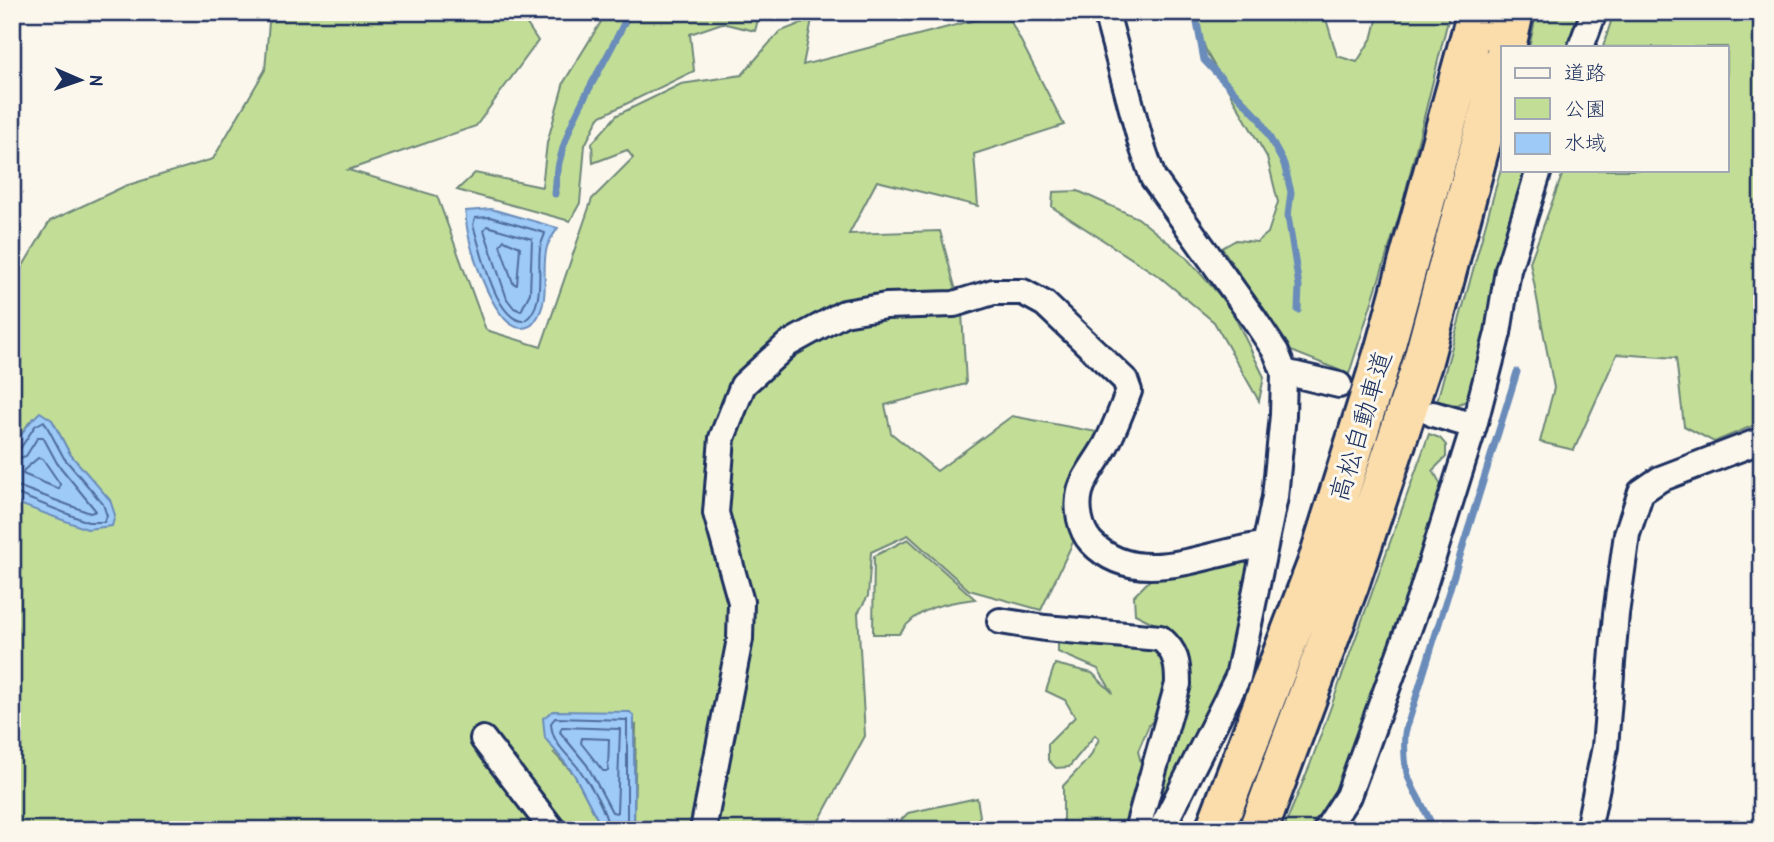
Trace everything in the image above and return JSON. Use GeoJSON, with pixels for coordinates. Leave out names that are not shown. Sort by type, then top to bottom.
{"type":"FeatureCollection","features":[{"type":"Feature","properties":{"kind":"highway","name":"高松自動車道"},"geometry":{"type":"LineString","coordinates":[[1215,830],[1317,564],[1385,348],[1476,12]]}},
{"type":"Feature","properties":{"kind":"highway"},"geometry":{"type":"LineString","coordinates":[[1506,46],[1514,12]]}},
{"type":"Feature","properties":{"kind":"highway","name":"高松自動車道"},"geometry":{"type":"LineString","coordinates":[[1258,830],[1349,585],[1422,364],[1501,68]]}},
{"type":"Feature","properties":{"kind":"street"},"geometry":{"type":"LineString","coordinates":[[1106,12],[1140,143],[1153,177],[1254,319],[1276,352],[1284,372],[1275,497],[1264,545],[1254,611],[1238,677],[1161,830]]}},
{"type":"Feature","properties":{"kind":"street"},"geometry":{"type":"LineString","coordinates":[[1581,46],[1594,12]]}},
{"type":"Feature","properties":{"kind":"street"},"geometry":{"type":"LineString","coordinates":[[1326,830],[1348,796],[1422,592],[1474,426],[1498,332],[1508,270],[1538,172]]}},
{"type":"Feature","properties":{"kind":"street"},"geometry":{"type":"LineString","coordinates":[[703,830],[740,639],[741,602],[716,513],[722,438],[743,385],[788,344],[812,329],[844,313],[886,306],[954,304],[993,292],[1023,292],[1045,303],[1125,380],[1129,391],[1107,443],[1080,491],[1079,519],[1088,538],[1100,552],[1120,563],[1163,566],[1264,545]]}},
{"type":"Feature","properties":{"kind":"street"},"geometry":{"type":"LineString","coordinates":[[1284,372],[1339,386]]}},
{"type":"Feature","properties":{"kind":"street"},"geometry":{"type":"LineString","coordinates":[[1433,414],[1474,426]]}},
{"type":"Feature","properties":{"kind":"street"},"geometry":{"type":"LineString","coordinates":[[1588,830],[1605,747],[1616,614],[1627,534],[1641,492],[1660,479],[1762,440]]}},
{"type":"Feature","properties":{"kind":"street"},"geometry":{"type":"LineString","coordinates":[[1000,621],[1045,628],[1160,638],[1170,646],[1178,663],[1178,684],[1137,830]]}},
{"type":"Feature","properties":{"kind":"street"},"geometry":{"type":"LineString","coordinates":[[482,739],[553,830]]}},
{"type":"Feature","properties":{"kind":"green space"},"geometry":{"type":"Polygon","coordinates":[[[305,12],[519,12],[538,41],[476,126],[348,170],[437,196],[486,330],[541,347],[592,199],[633,158],[627,150],[593,163],[592,143],[617,115],[681,84],[742,75],[779,32],[812,19],[803,65],[1006,12],[1064,125],[974,154],[978,206],[877,181],[849,234],[940,231],[962,313],[966,384],[885,405],[891,433],[937,471],[1012,416],[1102,433],[1075,538],[1041,610],[969,590],[908,535],[871,552],[868,596],[858,613],[865,736],[814,830],[634,830],[636,725],[554,753],[574,774],[603,830],[12,830],[12,497],[20,504],[88,478],[70,454],[52,420],[30,421],[12,449],[12,370],[17,357],[15,279],[50,221],[125,186],[213,159],[265,70],[269,22],[305,12]]]}},
{"type":"Feature","properties":{"kind":"green space"},"geometry":{"type":"Polygon","coordinates":[[[607,12],[760,12],[755,31],[722,23],[690,34],[694,71],[599,117],[585,145],[580,203],[570,221],[457,190],[475,173],[542,187],[547,143],[564,82],[607,12]]]}},
{"type":"Feature","properties":{"kind":"green space"},"geometry":{"type":"Polygon","coordinates":[[[1191,12],[1324,12],[1337,56],[1357,62],[1373,36],[1379,12],[1450,12],[1401,210],[1349,374],[1291,351],[1222,248],[1236,240],[1257,242],[1268,233],[1278,202],[1267,157],[1208,55],[1191,12]]]}},
{"type":"Feature","properties":{"kind":"green space"},"geometry":{"type":"Polygon","coordinates":[[[1537,12],[1585,12],[1573,46],[1529,46],[1537,12]]]}},
{"type":"Feature","properties":{"kind":"green space"},"geometry":{"type":"Polygon","coordinates":[[[1614,12],[1762,12],[1762,422],[1714,442],[1684,426],[1676,358],[1617,354],[1574,450],[1540,442],[1554,388],[1530,262],[1563,172],[1728,172],[1728,46],[1603,46],[1614,12]]]}},
{"type":"Feature","properties":{"kind":"green space"},"geometry":{"type":"Polygon","coordinates":[[[1501,168],[1501,172],[1526,172],[1519,189],[1473,398],[1457,405],[1437,401],[1501,168]]]}},
{"type":"Feature","properties":{"kind":"green space"},"geometry":{"type":"Polygon","coordinates":[[[1078,191],[1138,218],[1185,256],[1230,307],[1264,377],[1259,401],[1214,322],[1160,277],[1052,207],[1053,192],[1078,191]]]}},
{"type":"Feature","properties":{"kind":"green space"},"geometry":{"type":"Polygon","coordinates":[[[1429,434],[1440,438],[1446,445],[1446,457],[1433,470],[1442,487],[1435,516],[1366,715],[1332,801],[1316,830],[1283,830],[1310,765],[1429,434]]]}},
{"type":"Feature","properties":{"kind":"green space"},"geometry":{"type":"Polygon","coordinates":[[[908,539],[975,599],[953,602],[923,612],[899,634],[873,634],[874,556],[908,539]]]}},
{"type":"Feature","properties":{"kind":"green space"},"geometry":{"type":"Polygon","coordinates":[[[1247,553],[1252,572],[1226,684],[1197,730],[1152,830],[1146,830],[1182,708],[1163,628],[1135,614],[1134,596],[1154,576],[1247,553]]]}},
{"type":"Feature","properties":{"kind":"green space"},"geometry":{"type":"Polygon","coordinates":[[[1067,637],[1160,650],[1172,672],[1165,707],[1149,725],[1138,751],[1143,771],[1128,830],[1073,830],[1063,821],[1063,786],[1090,757],[1099,739],[1095,735],[1069,767],[1056,768],[1048,760],[1048,744],[1075,717],[1065,700],[1046,691],[1055,664],[1092,673],[1113,693],[1098,669],[1058,652],[1058,640],[1067,637]]]}},
{"type":"Feature","properties":{"kind":"green space"},"geometry":{"type":"Polygon","coordinates":[[[977,798],[980,816],[969,830],[891,830],[908,813],[977,798]]]}},
{"type":"Feature","properties":{"kind":"water"},"geometry":{"type":"Polygon","coordinates":[[[491,209],[558,228],[549,242],[545,256],[543,303],[535,321],[527,327],[510,324],[500,313],[475,259],[466,223],[466,211],[491,209]]]}},
{"type":"Feature","properties":{"kind":"water"},"geometry":{"type":"Polygon","coordinates":[[[40,412],[52,420],[70,454],[110,500],[115,515],[112,526],[87,529],[19,504],[12,497],[13,461],[18,441],[40,412]]]}},
{"type":"Feature","properties":{"kind":"water"},"geometry":{"type":"Polygon","coordinates":[[[553,711],[630,712],[634,717],[634,830],[603,830],[574,774],[545,738],[543,718],[553,711]]]}},
{"type":"Feature","properties":{"kind":"waterway"},"geometry":{"type":"LineString","coordinates":[[555,194],[558,169],[572,123],[629,12]]}},
{"type":"Feature","properties":{"kind":"waterway"},"geometry":{"type":"LineString","coordinates":[[1195,12],[1204,60],[1259,118],[1284,164],[1291,192],[1288,216],[1299,286],[1298,310]]}},
{"type":"Feature","properties":{"kind":"waterway"},"geometry":{"type":"LineString","coordinates":[[1434,830],[1408,776],[1405,733],[1517,372]]}}]}
